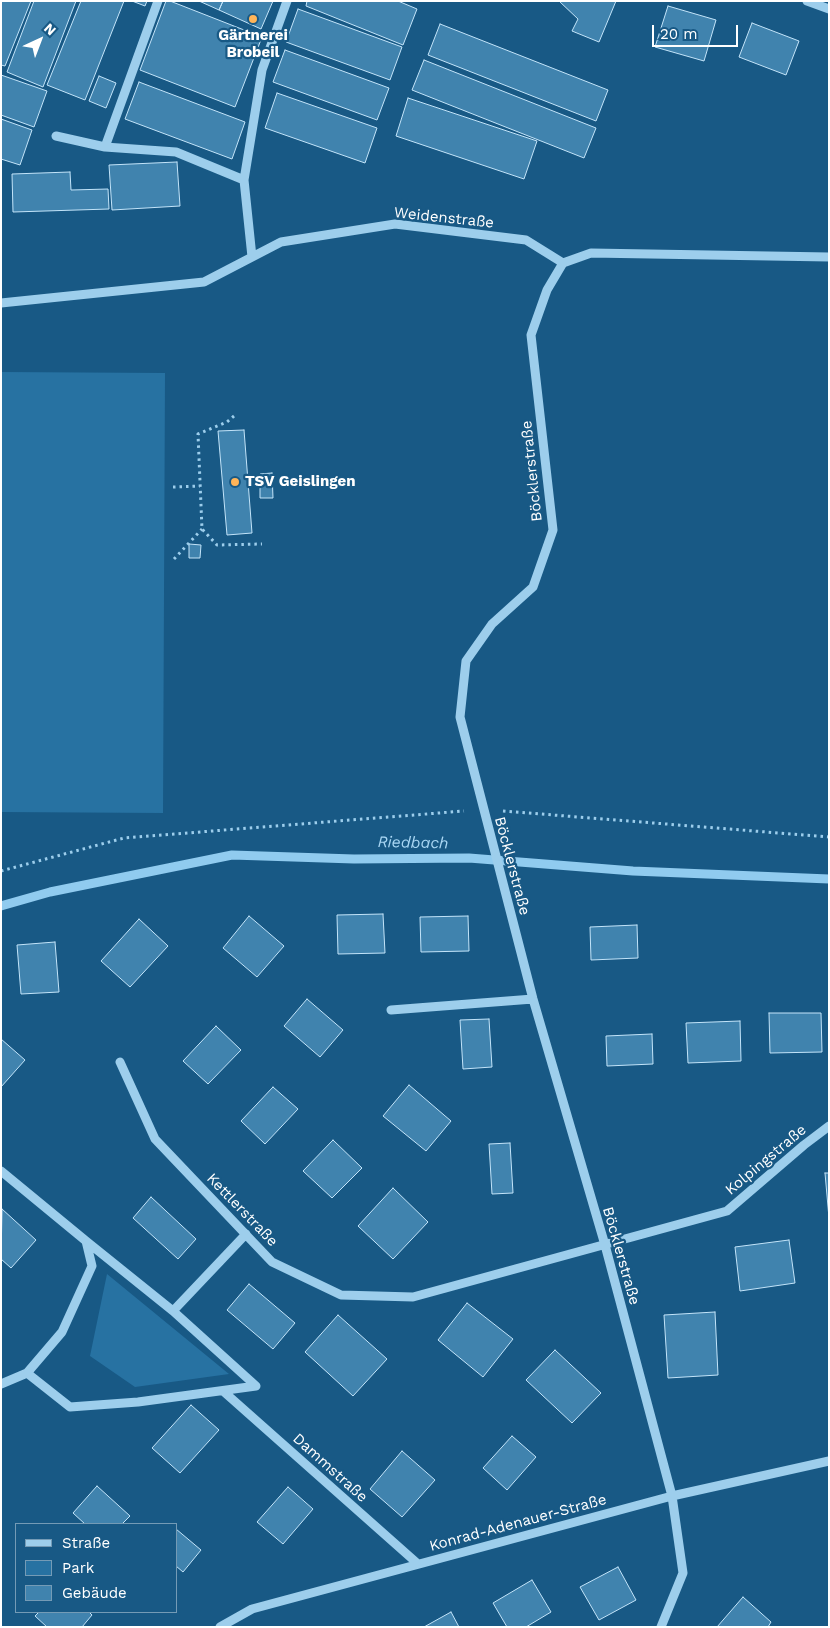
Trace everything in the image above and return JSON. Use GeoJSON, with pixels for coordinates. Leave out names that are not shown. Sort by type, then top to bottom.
{"type":"FeatureCollection","features":[{"type":"Feature","properties":{"kind":"street"},"geometry":{"type":"LineString","coordinates":[[105,147],[158,1]]}},
{"type":"Feature","properties":{"kind":"street"},"geometry":{"type":"LineString","coordinates":[[252,257],[244,180],[262,70],[287,1]]}},
{"type":"Feature","properties":{"kind":"street"},"geometry":{"type":"LineString","coordinates":[[807,1],[829,9]]}},
{"type":"Feature","properties":{"kind":"street"},"geometry":{"type":"LineString","coordinates":[[56,136],[105,147],[176,152],[244,180]]}},
{"type":"Feature","properties":{"kind":"street","name":"Weidenstraße"},"geometry":{"type":"LineString","coordinates":[[1,303],[204,282],[281,242],[395,224],[526,240],[563,263]]}},
{"type":"Feature","properties":{"kind":"street"},"geometry":{"type":"LineString","coordinates":[[563,263],[592,253],[829,256]]}},
{"type":"Feature","properties":{"kind":"street","name":"Böcklerstraße"},"geometry":{"type":"LineString","coordinates":[[563,263],[547,290],[531,335],[553,530],[533,587],[492,624],[466,661],[460,717],[532,999],[605,1245],[672,1496],[683,1573],[661,1627]]}},
{"type":"Feature","properties":{"kind":"street"},"geometry":{"type":"LineString","coordinates":[[391,1010],[532,999]]}},
{"type":"Feature","properties":{"kind":"street","name":"Kettlerstraße"},"geometry":{"type":"LineString","coordinates":[[120,1062],[155,1139],[272,1262],[341,1295],[413,1297],[605,1245]]}},
{"type":"Feature","properties":{"kind":"street","name":"Kolpingstraße"},"geometry":{"type":"LineString","coordinates":[[605,1245],[727,1211],[829,1126]]}},
{"type":"Feature","properties":{"kind":"street"},"geometry":{"type":"LineString","coordinates":[[1,1171],[173,1311],[256,1386],[138,1402],[70,1407],[27,1373]]}},
{"type":"Feature","properties":{"kind":"street"},"geometry":{"type":"LineString","coordinates":[[173,1311],[246,1234]]}},
{"type":"Feature","properties":{"kind":"street"},"geometry":{"type":"LineString","coordinates":[[1,1384],[27,1373],[62,1332],[92,1266],[86,1241]]}},
{"type":"Feature","properties":{"kind":"street","name":"Dammstraße"},"geometry":{"type":"LineString","coordinates":[[223,1391],[418,1564]]}},
{"type":"Feature","properties":{"kind":"street","name":"Konrad-Adenauer-Straße"},"geometry":{"type":"LineString","coordinates":[[220,1627],[252,1609],[672,1496],[829,1461]]}},
{"type":"Feature","properties":{"kind":"path"},"geometry":{"type":"LineString","coordinates":[[234,416],[227,422],[198,434],[202,529],[217,545],[262,544]]}},
{"type":"Feature","properties":{"kind":"path"},"geometry":{"type":"LineString","coordinates":[[173,487],[200,486]]}},
{"type":"Feature","properties":{"kind":"path"},"geometry":{"type":"LineString","coordinates":[[174,559],[202,529]]}},
{"type":"Feature","properties":{"kind":"path"},"geometry":{"type":"LineString","coordinates":[[1,870],[124,838],[484,810],[829,837]]}},
{"type":"Feature","properties":{"kind":"green space"},"geometry":{"type":"Polygon","coordinates":[[[1,372],[165,373],[163,813],[1,812],[1,372]]]}},
{"type":"Feature","properties":{"kind":"green space"},"geometry":{"type":"Polygon","coordinates":[[[107,1274],[229,1374],[135,1387],[90,1356],[107,1274]]]}},
{"type":"Feature","properties":{"kind":"building"},"geometry":{"type":"Polygon","coordinates":[[[1,1],[31,1],[5,66],[1,65],[1,1]]]}},
{"type":"Feature","properties":{"kind":"building"},"geometry":{"type":"Polygon","coordinates":[[[34,1],[76,1],[43,87],[7,72],[34,1]]]}},
{"type":"Feature","properties":{"kind":"building"},"geometry":{"type":"Polygon","coordinates":[[[81,1],[124,1],[85,100],[47,85],[81,1]]]}},
{"type":"Feature","properties":{"kind":"building"},"geometry":{"type":"Polygon","coordinates":[[[132,1],[147,1],[145,6],[132,1]]]}},
{"type":"Feature","properties":{"kind":"building"},"geometry":{"type":"Polygon","coordinates":[[[166,1],[262,37],[235,107],[140,70],[166,1]]]}},
{"type":"Feature","properties":{"kind":"building"},"geometry":{"type":"Polygon","coordinates":[[[199,1],[223,1],[219,10],[199,1]]]}},
{"type":"Feature","properties":{"kind":"building","name":"Gärtnerei Brobeil"},"geometry":{"type":"Polygon","coordinates":[[[223,1],[273,1],[261,29],[219,10],[223,1]]]}},
{"type":"Feature","properties":{"kind":"building"},"geometry":{"type":"Polygon","coordinates":[[[307,1],[398,1],[417,9],[403,45],[306,6],[307,1]]]}},
{"type":"Feature","properties":{"kind":"building"},"geometry":{"type":"Polygon","coordinates":[[[559,1],[616,1],[599,42],[572,31],[578,19],[559,1]]]}},
{"type":"Feature","properties":{"kind":"building"},"geometry":{"type":"Polygon","coordinates":[[[668,6],[716,20],[704,61],[655,47],[668,6]]]}},
{"type":"Feature","properties":{"kind":"building"},"geometry":{"type":"Polygon","coordinates":[[[298,9],[402,47],[390,80],[286,42],[298,9]]]}},
{"type":"Feature","properties":{"kind":"building"},"geometry":{"type":"Polygon","coordinates":[[[752,23],[799,41],[786,75],[739,57],[752,23]]]}},
{"type":"Feature","properties":{"kind":"building"},"geometry":{"type":"Polygon","coordinates":[[[440,24],[608,90],[596,121],[428,55],[440,24]]]}},
{"type":"Feature","properties":{"kind":"building"},"geometry":{"type":"Polygon","coordinates":[[[285,50],[389,88],[377,120],[273,82],[285,50]]]}},
{"type":"Feature","properties":{"kind":"building"},"geometry":{"type":"Polygon","coordinates":[[[424,60],[596,128],[584,158],[412,90],[424,60]]]}},
{"type":"Feature","properties":{"kind":"building"},"geometry":{"type":"Polygon","coordinates":[[[1,75],[47,91],[34,127],[1,115],[1,75]]]}},
{"type":"Feature","properties":{"kind":"building"},"geometry":{"type":"Polygon","coordinates":[[[99,76],[116,83],[106,108],[89,101],[99,76]]]}},
{"type":"Feature","properties":{"kind":"building"},"geometry":{"type":"Polygon","coordinates":[[[139,82],[245,122],[232,159],[125,119],[139,82]]]}},
{"type":"Feature","properties":{"kind":"building"},"geometry":{"type":"Polygon","coordinates":[[[277,93],[377,128],[365,163],[265,128],[277,93]]]}},
{"type":"Feature","properties":{"kind":"building"},"geometry":{"type":"Polygon","coordinates":[[[408,98],[537,141],[524,179],[396,136],[408,98]]]}},
{"type":"Feature","properties":{"kind":"building"},"geometry":{"type":"Polygon","coordinates":[[[1,119],[32,130],[20,165],[1,159],[1,119]]]}},
{"type":"Feature","properties":{"kind":"building"},"geometry":{"type":"Polygon","coordinates":[[[177,162],[180,206],[112,210],[109,165],[177,162]]]}},
{"type":"Feature","properties":{"kind":"building"},"geometry":{"type":"Polygon","coordinates":[[[70,172],[71,190],[108,189],[109,209],[13,212],[12,174],[70,172]]]}},
{"type":"Feature","properties":{"kind":"building","name":"TSV Geislingen"},"geometry":{"type":"Polygon","coordinates":[[[244,430],[252,533],[227,535],[218,431],[244,430]]]}},
{"type":"Feature","properties":{"kind":"building"},"geometry":{"type":"Polygon","coordinates":[[[272,473],[273,498],[260,498],[260,474],[272,473]]]}},
{"type":"Feature","properties":{"kind":"building"},"geometry":{"type":"Polygon","coordinates":[[[189,544],[201,545],[200,558],[189,558],[189,544]]]}},
{"type":"Feature","properties":{"kind":"building"},"geometry":{"type":"Polygon","coordinates":[[[383,914],[385,953],[338,954],[337,915],[383,914]]]}},
{"type":"Feature","properties":{"kind":"building"},"geometry":{"type":"Polygon","coordinates":[[[249,916],[284,946],[257,977],[223,948],[249,916]]]}},
{"type":"Feature","properties":{"kind":"building"},"geometry":{"type":"Polygon","coordinates":[[[468,916],[469,951],[421,952],[420,917],[468,916]]]}},
{"type":"Feature","properties":{"kind":"building"},"geometry":{"type":"Polygon","coordinates":[[[139,919],[168,946],[130,987],[101,961],[139,919]]]}},
{"type":"Feature","properties":{"kind":"building"},"geometry":{"type":"Polygon","coordinates":[[[637,925],[638,958],[591,960],[590,927],[637,925]]]}},
{"type":"Feature","properties":{"kind":"building"},"geometry":{"type":"Polygon","coordinates":[[[55,942],[59,992],[21,994],[17,945],[55,942]]]}},
{"type":"Feature","properties":{"kind":"building"},"geometry":{"type":"Polygon","coordinates":[[[307,999],[343,1030],[320,1057],[284,1026],[307,999]]]}},
{"type":"Feature","properties":{"kind":"building"},"geometry":{"type":"Polygon","coordinates":[[[769,1013],[821,1013],[822,1052],[770,1053],[769,1013]]]}},
{"type":"Feature","properties":{"kind":"building"},"geometry":{"type":"Polygon","coordinates":[[[489,1019],[492,1067],[463,1069],[460,1020],[489,1019]]]}},
{"type":"Feature","properties":{"kind":"building"},"geometry":{"type":"Polygon","coordinates":[[[740,1021],[741,1061],[688,1063],[686,1023],[740,1021]]]}},
{"type":"Feature","properties":{"kind":"building"},"geometry":{"type":"Polygon","coordinates":[[[216,1026],[241,1050],[208,1084],[183,1061],[216,1026]]]}},
{"type":"Feature","properties":{"kind":"building"},"geometry":{"type":"Polygon","coordinates":[[[652,1034],[653,1064],[607,1066],[606,1036],[652,1034]]]}},
{"type":"Feature","properties":{"kind":"building"},"geometry":{"type":"Polygon","coordinates":[[[1,1039],[25,1060],[1,1087],[1,1039]]]}},
{"type":"Feature","properties":{"kind":"building"},"geometry":{"type":"Polygon","coordinates":[[[409,1085],[451,1121],[426,1151],[383,1116],[409,1085]]]}},
{"type":"Feature","properties":{"kind":"building"},"geometry":{"type":"Polygon","coordinates":[[[273,1087],[298,1109],[265,1144],[241,1121],[273,1087]]]}},
{"type":"Feature","properties":{"kind":"building"},"geometry":{"type":"Polygon","coordinates":[[[333,1140],[362,1168],[332,1198],[303,1171],[333,1140]]]}},
{"type":"Feature","properties":{"kind":"building"},"geometry":{"type":"Polygon","coordinates":[[[510,1143],[513,1193],[492,1194],[489,1144],[510,1143]]]}},
{"type":"Feature","properties":{"kind":"building"},"geometry":{"type":"Polygon","coordinates":[[[825,1173],[829,1173],[829,1218],[825,1173]]]}},
{"type":"Feature","properties":{"kind":"building"},"geometry":{"type":"Polygon","coordinates":[[[393,1188],[428,1222],[393,1259],[358,1226],[393,1188]]]}},
{"type":"Feature","properties":{"kind":"building"},"geometry":{"type":"Polygon","coordinates":[[[151,1197],[196,1239],[178,1259],[133,1218],[151,1197]]]}},
{"type":"Feature","properties":{"kind":"building"},"geometry":{"type":"Polygon","coordinates":[[[2,1209],[36,1240],[11,1268],[1,1259],[2,1209]]]}},
{"type":"Feature","properties":{"kind":"building"},"geometry":{"type":"Polygon","coordinates":[[[789,1240],[795,1283],[740,1291],[735,1247],[789,1240]]]}},
{"type":"Feature","properties":{"kind":"building"},"geometry":{"type":"Polygon","coordinates":[[[249,1284],[295,1323],[273,1349],[227,1310],[249,1284]]]}},
{"type":"Feature","properties":{"kind":"building"},"geometry":{"type":"Polygon","coordinates":[[[467,1303],[513,1339],[483,1377],[438,1340],[467,1303]]]}},
{"type":"Feature","properties":{"kind":"building"},"geometry":{"type":"Polygon","coordinates":[[[715,1312],[718,1375],[668,1378],[664,1315],[715,1312]]]}},
{"type":"Feature","properties":{"kind":"building"},"geometry":{"type":"Polygon","coordinates":[[[338,1315],[387,1359],[353,1396],[305,1352],[338,1315]]]}},
{"type":"Feature","properties":{"kind":"building"},"geometry":{"type":"Polygon","coordinates":[[[555,1350],[601,1393],[572,1423],[526,1380],[555,1350]]]}},
{"type":"Feature","properties":{"kind":"building"},"geometry":{"type":"Polygon","coordinates":[[[191,1405],[219,1430],[180,1473],[152,1448],[191,1405]]]}},
{"type":"Feature","properties":{"kind":"building"},"geometry":{"type":"Polygon","coordinates":[[[512,1436],[536,1457],[507,1490],[483,1468],[512,1436]]]}},
{"type":"Feature","properties":{"kind":"building"},"geometry":{"type":"Polygon","coordinates":[[[402,1451],[435,1480],[402,1517],[370,1489],[402,1451]]]}},
{"type":"Feature","properties":{"kind":"building"},"geometry":{"type":"Polygon","coordinates":[[[97,1486],[130,1516],[123,1523],[84,1523],[73,1513],[97,1486]]]}},
{"type":"Feature","properties":{"kind":"building"},"geometry":{"type":"Polygon","coordinates":[[[288,1487],[313,1509],[283,1544],[257,1522],[288,1487]]]}},
{"type":"Feature","properties":{"kind":"building"},"geometry":{"type":"Polygon","coordinates":[[[178,1531],[201,1550],[183,1572],[178,1568],[178,1531]]]}},
{"type":"Feature","properties":{"kind":"building"},"geometry":{"type":"Polygon","coordinates":[[[618,1567],[636,1600],[599,1620],[580,1587],[618,1567]]]}},
{"type":"Feature","properties":{"kind":"building"},"geometry":{"type":"Polygon","coordinates":[[[532,1580],[551,1612],[526,1627],[507,1627],[493,1603],[532,1580]]]}},
{"type":"Feature","properties":{"kind":"building"},"geometry":{"type":"Polygon","coordinates":[[[743,1597],[771,1622],[768,1627],[717,1627],[743,1597]]]}},
{"type":"Feature","properties":{"kind":"building"},"geometry":{"type":"Polygon","coordinates":[[[451,1612],[459,1627],[424,1627],[451,1612]]]}},
{"type":"Feature","properties":{"kind":"building"},"geometry":{"type":"Polygon","coordinates":[[[38,1613],[90,1613],[92,1615],[82,1627],[47,1627],[35,1616],[38,1613]]]}},
{"type":"Feature","properties":{"kind":"waterway","name":"Riedbach"},"geometry":{"type":"LineString","coordinates":[[1,906],[50,892],[232,855],[354,859],[469,858],[633,871],[829,879]]}},
{"type":"Feature","properties":{"kind":"place","name":"Gärtnerei Brobeil"},"geometry":{"type":"Point","coordinates":[253,19]}},
{"type":"Feature","properties":{"kind":"place","name":"TSV Geislingen"},"geometry":{"type":"Point","coordinates":[235,482]}}]}
